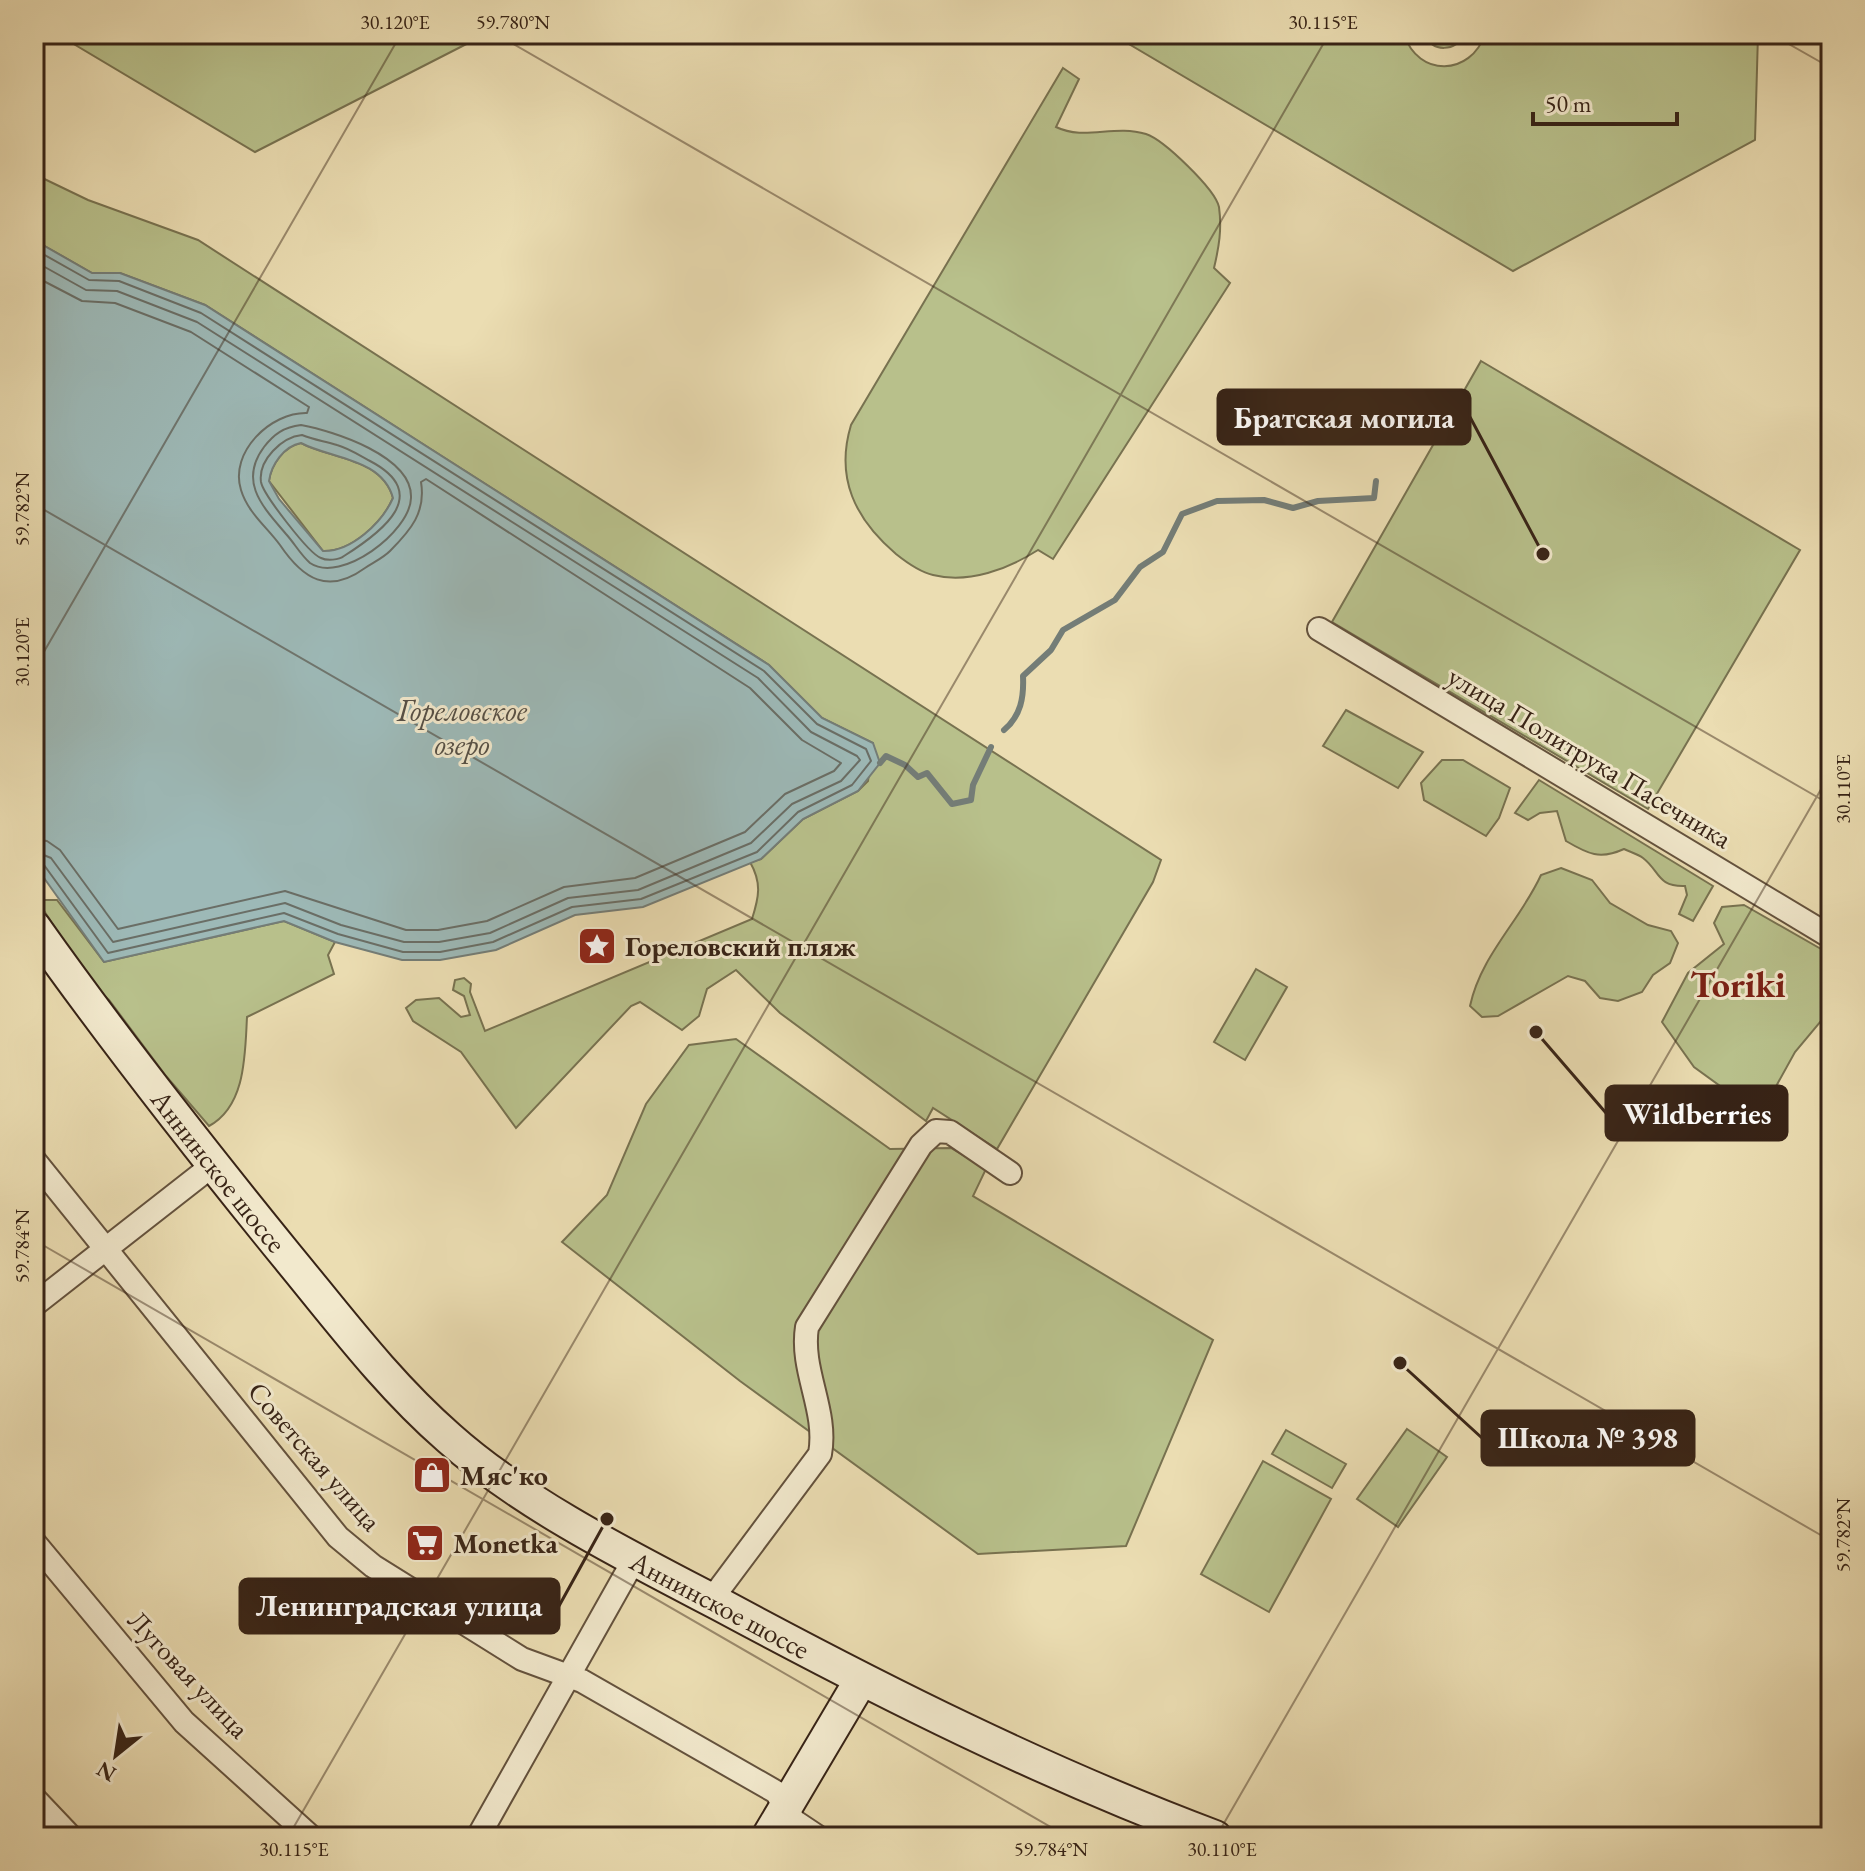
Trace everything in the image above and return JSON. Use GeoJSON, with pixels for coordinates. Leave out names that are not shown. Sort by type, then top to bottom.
{"type":"FeatureCollection","features":[{"type":"Feature","properties":{"kind":"main road","name":"Аннинское шоссе"},"geometry":{"type":"LineString","coordinates":[[34,927],[116,1042],[392,1384],[450,1439],[499,1477],[635,1558],[861,1680],[1020,1757],[1215,1837]]}},
{"type":"Feature","properties":{"kind":"main road"},"geometry":{"type":"LineString","coordinates":[[768,1837],[861,1680]]}},
{"type":"Feature","properties":{"kind":"street","name":"улица Политрука Пасечника"},"geometry":{"type":"LineString","coordinates":[[1319,629],[1831,937]]}},
{"type":"Feature","properties":{"kind":"street"},"geometry":{"type":"LineString","coordinates":[[711,1600],[820,1454],[824,1431],[804,1349],[807,1327],[921,1145],[936,1131],[950,1132],[1010,1173]]}},
{"type":"Feature","properties":{"kind":"street","name":"Советская улица"},"geometry":{"type":"LineString","coordinates":[[34,1160],[338,1537],[373,1566],[522,1659],[570,1677],[776,1792],[794,1821],[818,1837]]}},
{"type":"Feature","properties":{"kind":"street"},"geometry":{"type":"LineString","coordinates":[[34,1305],[213,1165]]}},
{"type":"Feature","properties":{"kind":"street","name":"Луговая улица"},"geometry":{"type":"LineString","coordinates":[[34,1542],[184,1722],[311,1837]]}},
{"type":"Feature","properties":{"kind":"street"},"geometry":{"type":"LineString","coordinates":[[478,1837],[635,1558]]}},
{"type":"Feature","properties":{"kind":"street"},"geometry":{"type":"LineString","coordinates":[[34,1798],[71,1837]]}},
{"type":"Feature","properties":{"kind":"green space"},"geometry":{"type":"Polygon","coordinates":[[[57,34],[486,34],[255,152],[57,34]]]}},
{"type":"Feature","properties":{"kind":"green space"},"geometry":{"type":"Polygon","coordinates":[[[1112,34],[1404,34],[1421,58],[1444,66],[1468,58],[1485,34],[1758,34],[1755,140],[1513,271],[1112,34]]]}},
{"type":"Feature","properties":{"kind":"green space"},"geometry":{"type":"Polygon","coordinates":[[[1424,34],[1465,34],[1456,44],[1444,48],[1433,45],[1424,34]]]}},
{"type":"Feature","properties":{"kind":"green space"},"geometry":{"type":"Polygon","coordinates":[[[1063,68],[1079,79],[1056,127],[1078,133],[1134,131],[1154,138],[1176,155],[1199,178],[1219,207],[1220,238],[1214,268],[1230,283],[1053,559],[1038,550],[988,573],[960,578],[933,575],[896,554],[869,527],[860,512],[847,480],[847,444],[851,425],[1063,68]]]}},
{"type":"Feature","properties":{"kind":"green space"},"geometry":{"type":"Polygon","coordinates":[[[34,174],[88,200],[198,240],[1161,860],[1153,882],[997,1149],[933,1108],[926,1121],[780,1013],[736,970],[707,989],[699,1016],[682,1030],[640,1002],[631,1006],[516,1128],[461,1052],[413,1021],[406,1008],[416,1000],[439,998],[461,1017],[470,1015],[464,996],[453,990],[455,980],[464,978],[471,984],[470,992],[485,1031],[752,919],[758,890],[750,862],[761,859],[803,819],[858,791],[868,781],[873,743],[822,718],[769,665],[205,305],[120,273],[92,273],[34,240],[34,174]]]}},
{"type":"Feature","properties":{"kind":"green space"},"geometry":{"type":"Polygon","coordinates":[[[1481,361],[1800,550],[1648,809],[1332,622],[1481,361]]]}},
{"type":"Feature","properties":{"kind":"green space"},"geometry":{"type":"Polygon","coordinates":[[[301,443],[367,467],[387,485],[393,498],[373,526],[344,547],[323,551],[269,481],[279,457],[301,443]]]}},
{"type":"Feature","properties":{"kind":"green space"},"geometry":{"type":"Polygon","coordinates":[[[1346,710],[1423,752],[1398,788],[1323,746],[1346,710]]]}},
{"type":"Feature","properties":{"kind":"green space"},"geometry":{"type":"Polygon","coordinates":[[[1442,760],[1463,760],[1510,788],[1499,818],[1486,836],[1424,800],[1421,783],[1442,760]]]}},
{"type":"Feature","properties":{"kind":"green space"},"geometry":{"type":"Polygon","coordinates":[[[1539,780],[1713,886],[1693,921],[1679,914],[1687,895],[1685,886],[1664,881],[1641,857],[1624,849],[1601,855],[1574,846],[1566,841],[1557,811],[1540,813],[1528,820],[1515,813],[1539,780]]]}},
{"type":"Feature","properties":{"kind":"green space"},"geometry":{"type":"Polygon","coordinates":[[[1561,868],[1592,880],[1610,903],[1648,925],[1671,931],[1678,943],[1670,963],[1653,975],[1642,992],[1618,1001],[1600,998],[1585,981],[1568,976],[1498,1016],[1482,1017],[1470,1006],[1483,970],[1541,875],[1561,868]]]}},
{"type":"Feature","properties":{"kind":"green space"},"geometry":{"type":"Polygon","coordinates":[[[37,900],[57,900],[104,962],[284,921],[335,942],[328,955],[334,974],[247,1017],[244,1062],[237,1092],[221,1117],[209,1126],[166,1076],[109,1000],[93,986],[37,900]]]}},
{"type":"Feature","properties":{"kind":"green space"},"geometry":{"type":"Polygon","coordinates":[[[1744,905],[1828,953],[1831,1009],[1795,1052],[1758,1119],[1750,1119],[1728,1105],[1720,1086],[1694,1067],[1662,1022],[1688,973],[1724,944],[1714,923],[1722,907],[1744,905]]]}},
{"type":"Feature","properties":{"kind":"green space"},"geometry":{"type":"Polygon","coordinates":[[[1256,969],[1287,987],[1245,1060],[1214,1042],[1256,969]]]}},
{"type":"Feature","properties":{"kind":"green space"},"geometry":{"type":"Polygon","coordinates":[[[736,1039],[890,1149],[951,1148],[986,1169],[973,1196],[1213,1340],[1126,1546],[978,1554],[740,1381],[562,1242],[607,1195],[646,1104],[689,1045],[736,1039]]]}},
{"type":"Feature","properties":{"kind":"green space"},"geometry":{"type":"Polygon","coordinates":[[[1407,1429],[1447,1457],[1398,1527],[1357,1499],[1407,1429]]]}},
{"type":"Feature","properties":{"kind":"green space"},"geometry":{"type":"Polygon","coordinates":[[[1286,1430],[1346,1464],[1332,1488],[1272,1454],[1286,1430]]]}},
{"type":"Feature","properties":{"kind":"green space"},"geometry":{"type":"Polygon","coordinates":[[[1263,1461],[1331,1499],[1269,1612],[1201,1574],[1263,1461]]]}},
{"type":"Feature","properties":{"kind":"water","name":"Гореловское озеро"},"geometry":{"type":"Polygon","coordinates":[[[34,240],[92,273],[120,273],[205,305],[769,665],[822,718],[873,743],[880,763],[858,791],[803,819],[761,859],[643,907],[575,915],[496,950],[440,960],[402,960],[335,942],[284,921],[104,962],[34,864],[34,240]],[[301,443],[289,448],[276,463],[269,481],[279,499],[323,551],[334,550],[364,534],[381,517],[393,498],[387,485],[367,467],[301,443]]]}},
{"type":"Feature","properties":{"kind":"waterway"},"geometry":{"type":"LineString","coordinates":[[1004,730],[1020,706],[1023,676],[1051,650],[1063,630],[1115,600],[1140,567],[1163,552],[1182,514],[1217,501],[1264,500],[1293,508],[1318,501],[1374,498],[1376,481]]}},
{"type":"Feature","properties":{"kind":"waterway"},"geometry":{"type":"LineString","coordinates":[[880,763],[886,756],[905,765],[918,777],[927,773],[952,804],[971,800],[973,785],[991,747]]}},
{"type":"Feature","properties":{"kind":"place","name":"Братская могила"},"geometry":{"type":"Point","coordinates":[1543,554]}},
{"type":"Feature","properties":{"kind":"place","name":"Гореловский пляж"},"geometry":{"type":"Point","coordinates":[597,946]}},
{"type":"Feature","properties":{"kind":"place","name":"Wildberries"},"geometry":{"type":"Point","coordinates":[1536,1032]}},
{"type":"Feature","properties":{"kind":"place","name":"Школа № 398"},"geometry":{"type":"Point","coordinates":[1400,1363]}},
{"type":"Feature","properties":{"kind":"place","name":"Мяс'ко"},"geometry":{"type":"Point","coordinates":[432,1475]}},
{"type":"Feature","properties":{"kind":"place","name":"Ленинградская улица"},"geometry":{"type":"Point","coordinates":[607,1519]}},
{"type":"Feature","properties":{"kind":"place","name":"Monetka"},"geometry":{"type":"Point","coordinates":[425,1543]}},
{"type":"Feature","properties":{"kind":"district","name":"Toriki"},"geometry":{"type":"Point","coordinates":[1738,984]}}]}
